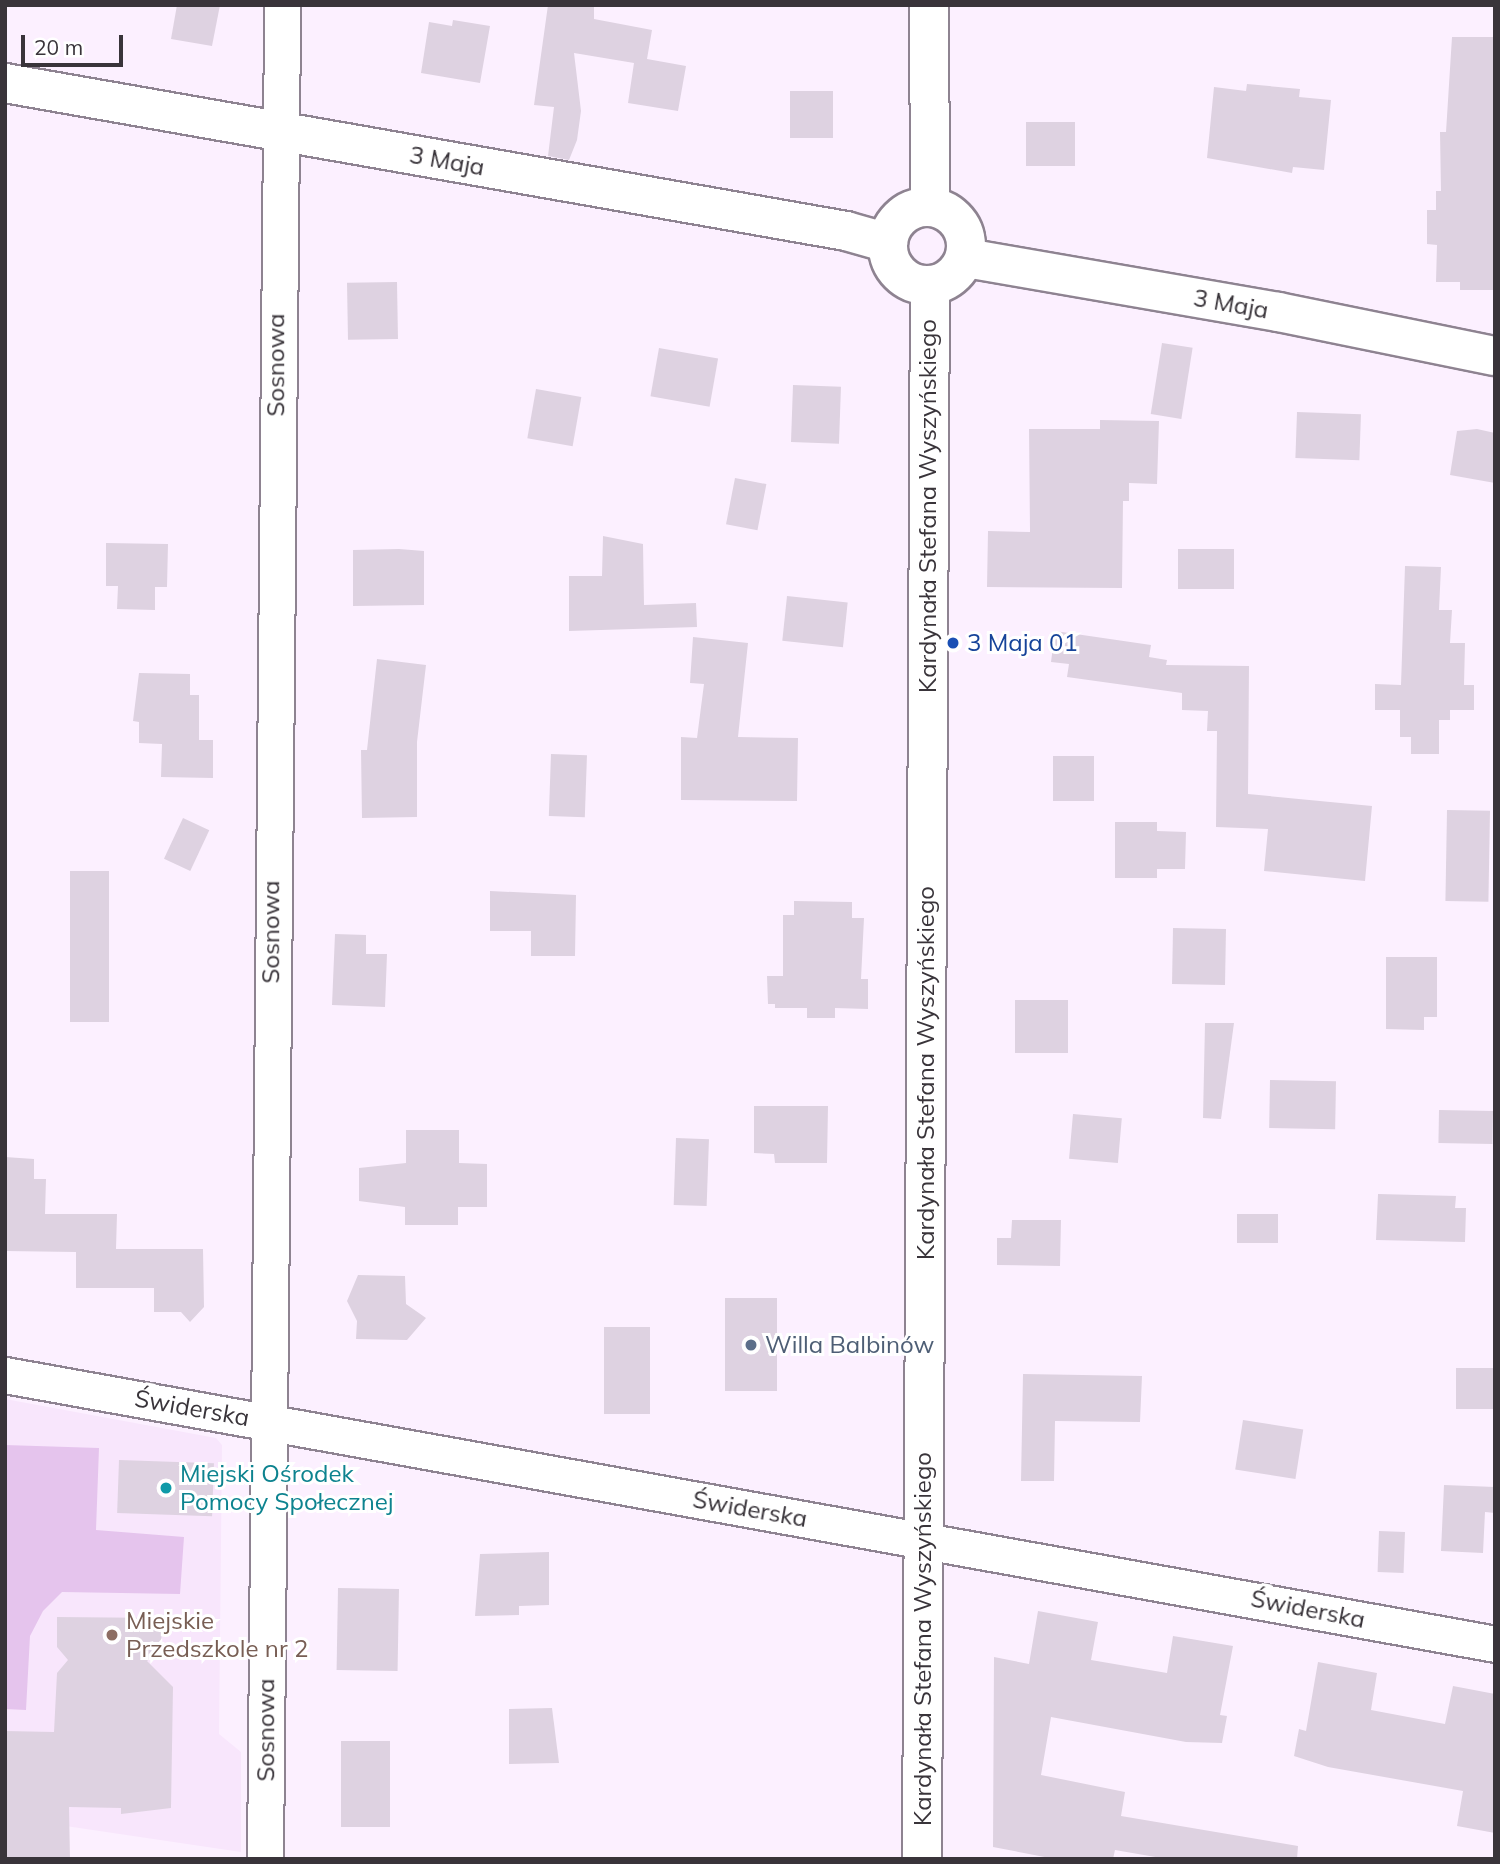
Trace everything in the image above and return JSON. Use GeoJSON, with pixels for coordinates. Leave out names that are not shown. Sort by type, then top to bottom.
{"type":"FeatureCollection","features":[{"type":"Feature","properties":{"kind":"street","name":"Sosnowa"},"geometry":{"type":"LineString","coordinates":[[265,1859],[278,171],[282,132],[282,5]]}},
{"type":"Feature","properties":{"kind":"street"},"geometry":{"type":"LineString","coordinates":[[929,5],[930,206]]}},
{"type":"Feature","properties":{"kind":"street","name":"3 Maja"},"geometry":{"type":"LineString","coordinates":[[5,83],[846,231],[888,243]]}},
{"type":"Feature","properties":{"kind":"street"},"geometry":{"type":"LineString","coordinates":[[930,206],[953,215],[961,225],[966,258],[948,280],[930,286],[902,276],[889,256],[888,243],[897,220],[918,207],[930,206]]}},
{"type":"Feature","properties":{"kind":"street","name":"3 Maja"},"geometry":{"type":"LineString","coordinates":[[966,258],[1265,310],[1495,356]]}},
{"type":"Feature","properties":{"kind":"street","name":"Kardynała Stefana Wyszyńskiego"},"geometry":{"type":"LineString","coordinates":[[922,1859],[930,286]]}},
{"type":"Feature","properties":{"kind":"street","name":"Świderska"},"geometry":{"type":"LineString","coordinates":[[5,1375],[1495,1644]]}},
{"type":"Feature","properties":{"kind":"shaded area","name":"Miejskie Przedszkole nr 2"},"geometry":{"type":"Polygon","coordinates":[[[5,1399],[216,1438],[222,1445],[219,1734],[241,1752],[241,1852],[5,1817],[5,1399]]]}},
{"type":"Feature","properties":{"kind":"shaded area"},"geometry":{"type":"Polygon","coordinates":[[[5,1445],[99,1448],[96,1530],[184,1537],[180,1594],[62,1592],[43,1611],[30,1636],[26,1710],[5,1709],[5,1445]]]}},
{"type":"Feature","properties":{"kind":"building"},"geometry":{"type":"Polygon","coordinates":[[[177,5],[220,5],[212,46],[171,39],[177,5]]]}},
{"type":"Feature","properties":{"kind":"building"},"geometry":{"type":"Polygon","coordinates":[[[548,5],[594,5],[594,19],[652,30],[647,59],[686,66],[678,111],[628,103],[634,63],[574,53],[581,111],[577,140],[569,160],[548,156],[554,107],[534,105],[548,5]]]}},
{"type":"Feature","properties":{"kind":"building"},"geometry":{"type":"Polygon","coordinates":[[[453,20],[490,26],[480,83],[421,73],[429,22],[452,26],[453,20]]]}},
{"type":"Feature","properties":{"kind":"building"},"geometry":{"type":"Polygon","coordinates":[[[1452,37],[1495,37],[1495,290],[1460,290],[1460,282],[1436,282],[1437,245],[1427,244],[1427,210],[1436,210],[1436,191],[1441,191],[1440,132],[1446,132],[1452,37]]]}},
{"type":"Feature","properties":{"kind":"building"},"geometry":{"type":"Polygon","coordinates":[[[1247,84],[1300,89],[1299,97],[1331,100],[1324,170],[1293,167],[1292,173],[1207,158],[1214,87],[1246,91],[1247,84]]]}},
{"type":"Feature","properties":{"kind":"building"},"geometry":{"type":"Polygon","coordinates":[[[790,91],[833,91],[833,138],[790,138],[790,91]]]}},
{"type":"Feature","properties":{"kind":"building"},"geometry":{"type":"Polygon","coordinates":[[[1026,122],[1075,122],[1075,166],[1026,166],[1026,122]]]}},
{"type":"Feature","properties":{"kind":"building"},"geometry":{"type":"Polygon","coordinates":[[[397,282],[398,339],[348,340],[347,283],[397,282]]]}},
{"type":"Feature","properties":{"kind":"building"},"geometry":{"type":"Polygon","coordinates":[[[1162,343],[1193,348],[1181,419],[1151,414],[1162,343]]]}},
{"type":"Feature","properties":{"kind":"building"},"geometry":{"type":"Polygon","coordinates":[[[659,348],[718,358],[710,407],[650,396],[659,348]]]}},
{"type":"Feature","properties":{"kind":"building"},"geometry":{"type":"Polygon","coordinates":[[[793,385],[841,387],[839,444],[791,442],[793,385]]]}},
{"type":"Feature","properties":{"kind":"building"},"geometry":{"type":"Polygon","coordinates":[[[536,389],[581,397],[573,446],[527,438],[536,389]]]}},
{"type":"Feature","properties":{"kind":"building"},"geometry":{"type":"Polygon","coordinates":[[[1297,412],[1361,414],[1359,460],[1295,458],[1297,412]]]}},
{"type":"Feature","properties":{"kind":"building"},"geometry":{"type":"Polygon","coordinates":[[[1100,420],[1159,421],[1157,484],[1129,483],[1129,501],[1123,501],[1122,588],[987,587],[988,531],[1030,532],[1029,429],[1100,429],[1100,420]]]}},
{"type":"Feature","properties":{"kind":"building"},"geometry":{"type":"Polygon","coordinates":[[[1477,429],[1495,433],[1495,483],[1450,475],[1457,431],[1477,429]]]}},
{"type":"Feature","properties":{"kind":"building"},"geometry":{"type":"Polygon","coordinates":[[[735,478],[766,484],[757,530],[726,524],[735,478]]]}},
{"type":"Feature","properties":{"kind":"building"},"geometry":{"type":"Polygon","coordinates":[[[603,536],[643,544],[644,605],[696,603],[697,627],[569,631],[569,576],[602,576],[603,536]]]}},
{"type":"Feature","properties":{"kind":"building"},"geometry":{"type":"Polygon","coordinates":[[[106,543],[168,544],[167,587],[155,587],[155,610],[117,609],[118,586],[106,586],[106,543]]]}},
{"type":"Feature","properties":{"kind":"building"},"geometry":{"type":"Polygon","coordinates":[[[1178,549],[1234,549],[1234,589],[1178,589],[1178,549]]]}},
{"type":"Feature","properties":{"kind":"building"},"geometry":{"type":"Polygon","coordinates":[[[353,550],[424,551],[424,605],[353,606],[353,550]]]}},
{"type":"Feature","properties":{"kind":"building"},"geometry":{"type":"Polygon","coordinates":[[[1405,566],[1441,567],[1439,610],[1452,610],[1450,643],[1465,643],[1464,685],[1474,685],[1474,710],[1450,710],[1450,720],[1439,720],[1439,754],[1411,754],[1411,737],[1400,737],[1400,710],[1375,710],[1375,684],[1401,685],[1405,566]]]}},
{"type":"Feature","properties":{"kind":"building"},"geometry":{"type":"Polygon","coordinates":[[[787,596],[848,602],[843,647],[782,641],[787,596]]]}},
{"type":"Feature","properties":{"kind":"building"},"geometry":{"type":"Polygon","coordinates":[[[1055,631],[1151,645],[1149,657],[1167,660],[1166,665],[1249,666],[1248,794],[1372,806],[1365,881],[1264,871],[1268,829],[1216,827],[1217,731],[1207,731],[1208,711],[1182,710],[1182,693],[1067,677],[1069,664],[1051,662],[1055,631]]]}},
{"type":"Feature","properties":{"kind":"building"},"geometry":{"type":"Polygon","coordinates":[[[693,637],[748,643],[738,737],[798,738],[797,801],[681,800],[681,737],[697,738],[704,684],[690,683],[693,637]]]}},
{"type":"Feature","properties":{"kind":"building"},"geometry":{"type":"Polygon","coordinates":[[[377,659],[426,665],[417,742],[417,817],[362,818],[361,750],[367,750],[377,659]]]}},
{"type":"Feature","properties":{"kind":"building"},"geometry":{"type":"Polygon","coordinates":[[[139,673],[190,674],[190,695],[199,695],[199,740],[213,740],[213,778],[161,777],[162,744],[139,743],[139,722],[133,721],[139,673]]]}},
{"type":"Feature","properties":{"kind":"building"},"geometry":{"type":"Polygon","coordinates":[[[551,754],[587,755],[585,817],[549,816],[551,754]]]}},
{"type":"Feature","properties":{"kind":"building"},"geometry":{"type":"Polygon","coordinates":[[[1053,756],[1094,756],[1094,801],[1053,801],[1053,756]]]}},
{"type":"Feature","properties":{"kind":"building"},"geometry":{"type":"Polygon","coordinates":[[[1447,810],[1490,811],[1488,902],[1445,901],[1447,810]]]}},
{"type":"Feature","properties":{"kind":"building"},"geometry":{"type":"Polygon","coordinates":[[[183,818],[209,830],[190,871],[164,859],[183,818]]]}},
{"type":"Feature","properties":{"kind":"building"},"geometry":{"type":"Polygon","coordinates":[[[1115,822],[1157,822],[1157,831],[1186,832],[1185,869],[1157,869],[1157,878],[1115,878],[1115,822]]]}},
{"type":"Feature","properties":{"kind":"building"},"geometry":{"type":"Polygon","coordinates":[[[70,871],[109,871],[109,1022],[70,1022],[70,871]]]}},
{"type":"Feature","properties":{"kind":"building"},"geometry":{"type":"Polygon","coordinates":[[[490,891],[576,895],[575,956],[531,956],[531,931],[490,931],[490,891]]]}},
{"type":"Feature","properties":{"kind":"building"},"geometry":{"type":"Polygon","coordinates":[[[794,901],[852,902],[852,918],[864,918],[861,979],[868,979],[868,1009],[835,1008],[835,1018],[807,1018],[807,1008],[775,1008],[775,1004],[768,1004],[767,976],[783,976],[783,915],[794,915],[794,901]]]}},
{"type":"Feature","properties":{"kind":"building"},"geometry":{"type":"Polygon","coordinates":[[[1173,928],[1226,929],[1225,985],[1172,984],[1173,928]]]}},
{"type":"Feature","properties":{"kind":"building"},"geometry":{"type":"Polygon","coordinates":[[[335,934],[366,935],[366,954],[387,954],[385,1007],[332,1005],[335,934]]]}},
{"type":"Feature","properties":{"kind":"building"},"geometry":{"type":"Polygon","coordinates":[[[1386,957],[1437,957],[1437,1017],[1424,1017],[1424,1030],[1386,1029],[1386,957]]]}},
{"type":"Feature","properties":{"kind":"building"},"geometry":{"type":"Polygon","coordinates":[[[1015,1000],[1068,1000],[1068,1053],[1015,1053],[1015,1000]]]}},
{"type":"Feature","properties":{"kind":"building"},"geometry":{"type":"Polygon","coordinates":[[[1205,1023],[1234,1023],[1221,1119],[1203,1118],[1205,1023]]]}},
{"type":"Feature","properties":{"kind":"building"},"geometry":{"type":"Polygon","coordinates":[[[1270,1080],[1336,1081],[1335,1129],[1269,1128],[1270,1080]]]}},
{"type":"Feature","properties":{"kind":"building"},"geometry":{"type":"Polygon","coordinates":[[[754,1106],[828,1106],[827,1163],[775,1163],[774,1154],[754,1153],[754,1106]]]}},
{"type":"Feature","properties":{"kind":"building"},"geometry":{"type":"Polygon","coordinates":[[[1439,1110],[1493,1111],[1492,1144],[1438,1143],[1439,1110]]]}},
{"type":"Feature","properties":{"kind":"building"},"geometry":{"type":"Polygon","coordinates":[[[1073,1114],[1122,1118],[1118,1163],[1069,1159],[1073,1114]]]}},
{"type":"Feature","properties":{"kind":"building"},"geometry":{"type":"Polygon","coordinates":[[[406,1130],[459,1130],[459,1163],[487,1164],[487,1207],[458,1207],[458,1225],[405,1225],[405,1207],[359,1201],[359,1168],[406,1163],[406,1130]]]}},
{"type":"Feature","properties":{"kind":"building"},"geometry":{"type":"Polygon","coordinates":[[[676,1138],[709,1139],[707,1206],[674,1205],[676,1138]]]}},
{"type":"Feature","properties":{"kind":"building"},"geometry":{"type":"Polygon","coordinates":[[[5,1157],[34,1159],[34,1179],[46,1179],[45,1214],[117,1214],[116,1249],[203,1249],[204,1307],[190,1322],[181,1312],[154,1312],[154,1288],[76,1288],[76,1252],[5,1251],[5,1157]]]}},
{"type":"Feature","properties":{"kind":"building"},"geometry":{"type":"Polygon","coordinates":[[[1378,1194],[1456,1196],[1455,1208],[1466,1208],[1465,1242],[1376,1240],[1378,1194]]]}},
{"type":"Feature","properties":{"kind":"building"},"geometry":{"type":"Polygon","coordinates":[[[1237,1214],[1278,1214],[1278,1243],[1237,1243],[1237,1214]]]}},
{"type":"Feature","properties":{"kind":"building"},"geometry":{"type":"Polygon","coordinates":[[[1012,1220],[1061,1220],[1060,1266],[997,1265],[997,1238],[1011,1238],[1012,1220]]]}},
{"type":"Feature","properties":{"kind":"building"},"geometry":{"type":"Polygon","coordinates":[[[358,1275],[405,1276],[406,1304],[426,1318],[407,1340],[356,1339],[357,1321],[347,1301],[358,1275]]]}},
{"type":"Feature","properties":{"kind":"building","name":"Willa Balbinów"},"geometry":{"type":"Polygon","coordinates":[[[725,1298],[777,1298],[777,1391],[725,1391],[725,1298]]]}},
{"type":"Feature","properties":{"kind":"building"},"geometry":{"type":"Polygon","coordinates":[[[604,1327],[650,1327],[650,1414],[604,1414],[604,1327]]]}},
{"type":"Feature","properties":{"kind":"building"},"geometry":{"type":"Polygon","coordinates":[[[1456,1368],[1495,1368],[1495,1409],[1456,1409],[1456,1368]]]}},
{"type":"Feature","properties":{"kind":"building"},"geometry":{"type":"Polygon","coordinates":[[[1023,1374],[1142,1376],[1140,1422],[1055,1421],[1054,1481],[1021,1481],[1023,1374]]]}},
{"type":"Feature","properties":{"kind":"building"},"geometry":{"type":"Polygon","coordinates":[[[1243,1420],[1303,1430],[1295,1479],[1235,1469],[1243,1420]]]}},
{"type":"Feature","properties":{"kind":"building","name":"Miejski Ośrodek Pomocy Społecznej"},"geometry":{"type":"Polygon","coordinates":[[[119,1460],[214,1463],[212,1516],[117,1513],[119,1460]]]}},
{"type":"Feature","properties":{"kind":"building"},"geometry":{"type":"Polygon","coordinates":[[[1444,1485],[1495,1487],[1495,1513],[1485,1512],[1483,1553],[1441,1551],[1444,1485]]]}},
{"type":"Feature","properties":{"kind":"building"},"geometry":{"type":"Polygon","coordinates":[[[1379,1531],[1405,1532],[1404,1573],[1378,1572],[1379,1531]]]}},
{"type":"Feature","properties":{"kind":"building"},"geometry":{"type":"Polygon","coordinates":[[[549,1552],[549,1605],[519,1606],[519,1615],[475,1616],[480,1554],[549,1552]]]}},
{"type":"Feature","properties":{"kind":"building"},"geometry":{"type":"Polygon","coordinates":[[[338,1588],[399,1589],[398,1671],[337,1670],[338,1588]]]}},
{"type":"Feature","properties":{"kind":"building"},"geometry":{"type":"Polygon","coordinates":[[[1038,1611],[1098,1622],[1091,1660],[1167,1673],[1173,1636],[1233,1646],[1220,1715],[1227,1716],[1222,1743],[1186,1742],[1051,1717],[1041,1775],[1125,1792],[1121,1816],[1298,1846],[1297,1859],[1167,1859],[1115,1850],[1113,1859],[1055,1859],[993,1847],[994,1657],[1029,1664],[1038,1611]]]}},
{"type":"Feature","properties":{"kind":"building"},"geometry":{"type":"Polygon","coordinates":[[[57,1617],[162,1618],[161,1648],[147,1661],[173,1687],[171,1808],[121,1814],[121,1808],[69,1807],[70,1859],[5,1859],[5,1731],[54,1732],[57,1673],[68,1660],[57,1647],[57,1617]]]}},
{"type":"Feature","properties":{"kind":"building"},"geometry":{"type":"Polygon","coordinates":[[[1318,1662],[1377,1673],[1371,1710],[1445,1724],[1453,1686],[1495,1694],[1495,1833],[1457,1826],[1463,1791],[1328,1767],[1294,1756],[1299,1729],[1306,1731],[1318,1662]]]}},
{"type":"Feature","properties":{"kind":"building"},"geometry":{"type":"Polygon","coordinates":[[[552,1708],[559,1763],[509,1764],[509,1709],[552,1708]]]}},
{"type":"Feature","properties":{"kind":"building"},"geometry":{"type":"Polygon","coordinates":[[[341,1741],[390,1741],[390,1827],[341,1827],[341,1741]]]}},
{"type":"Feature","properties":{"kind":"place","name":"3 Maja 01"},"geometry":{"type":"Point","coordinates":[953,643]}},
{"type":"Feature","properties":{"kind":"place","name":"Willa Balbinów"},"geometry":{"type":"Point","coordinates":[751,1345]}},
{"type":"Feature","properties":{"kind":"place","name":"Miejski Ośrodek Pomocy Społecznej"},"geometry":{"type":"Point","coordinates":[166,1488]}},
{"type":"Feature","properties":{"kind":"place","name":"Miejskie Przedszkole nr 2"},"geometry":{"type":"Point","coordinates":[112,1635]}}]}
